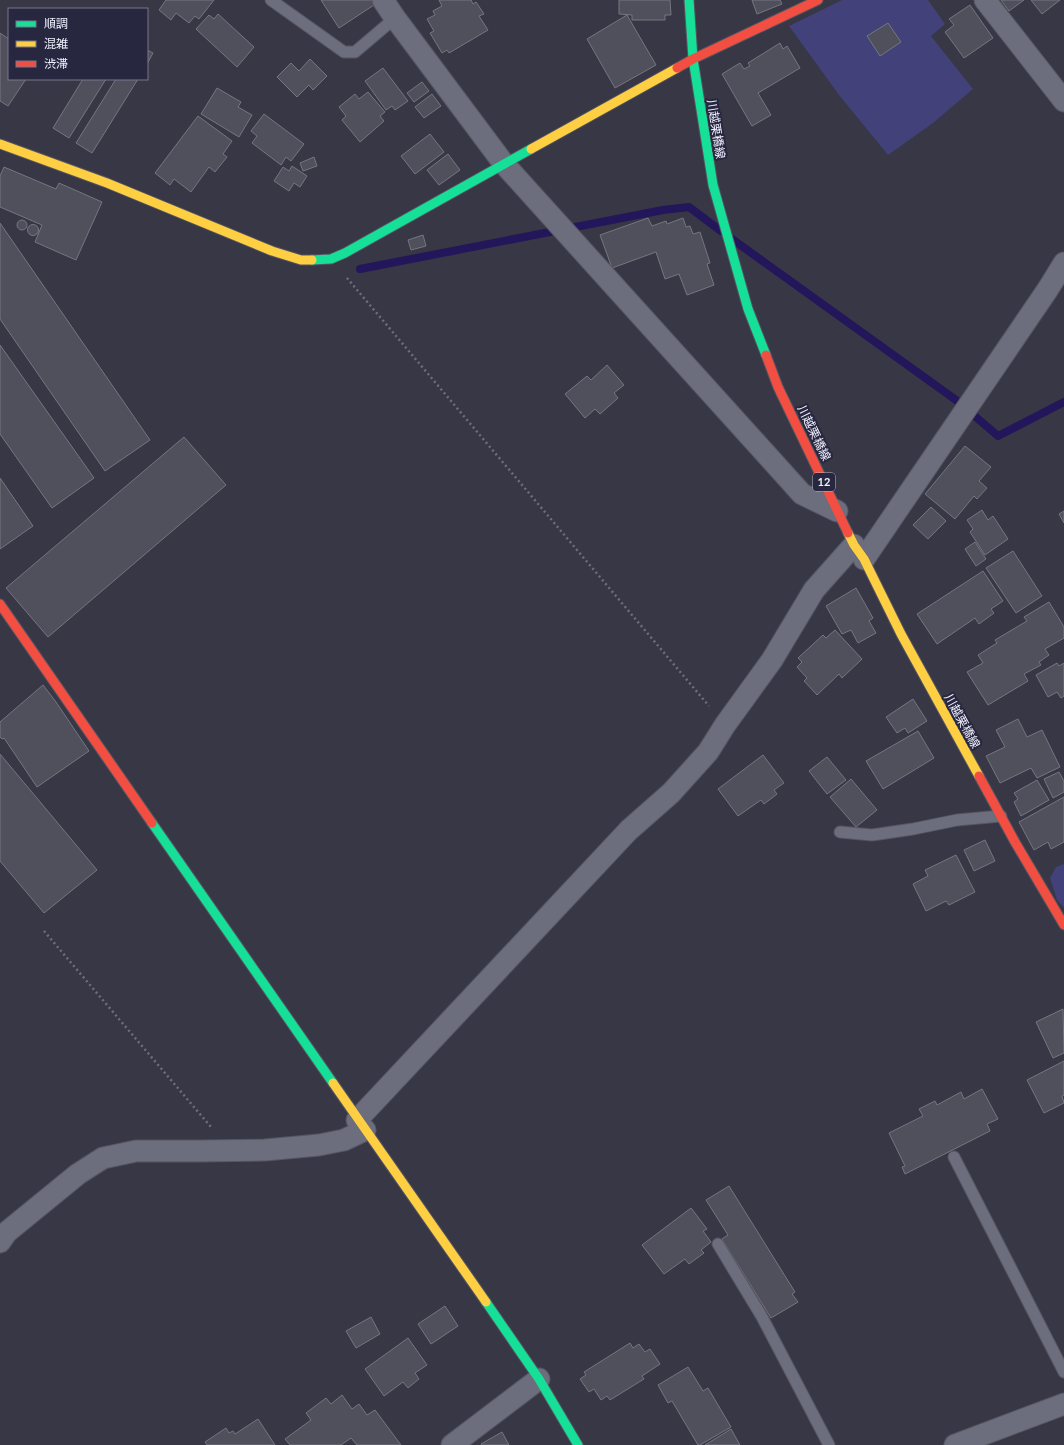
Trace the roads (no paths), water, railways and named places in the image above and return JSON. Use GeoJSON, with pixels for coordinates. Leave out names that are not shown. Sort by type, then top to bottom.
{"type":"FeatureCollection","features":[{"type":"Feature","properties":{"kind":"street"},"geometry":{"type":"LineString","coordinates":[[383,0],[504,164],[802,494],[837,511]]}},
{"type":"Feature","properties":{"kind":"street","name":"川越栗橋線"},"geometry":{"type":"LineString","coordinates":[[689,0],[693,59],[713,185],[748,309],[778,387],[837,511],[900,634],[1001,816],[1064,925]]}},
{"type":"Feature","properties":{"kind":"street"},"geometry":{"type":"LineString","coordinates":[[0,144],[107,183],[272,251],[301,260],[331,259],[345,253],[693,59],[818,0]]}},
{"type":"Feature","properties":{"kind":"street"},"geometry":{"type":"LineString","coordinates":[[985,0],[1064,101]]}},
{"type":"Feature","properties":{"kind":"street"},"geometry":{"type":"LineString","coordinates":[[0,1242],[7,1232],[78,1174],[103,1158],[136,1151],[265,1150],[319,1145],[344,1140],[361,1125],[629,830],[671,793],[708,752],[725,725],[772,660],[814,590],[859,552],[1048,289],[1064,263]]}},
{"type":"Feature","properties":{"kind":"street"},"geometry":{"type":"LineString","coordinates":[[0,604],[539,1379],[578,1445]]}},
{"type":"Feature","properties":{"kind":"street"},"geometry":{"type":"LineString","coordinates":[[452,1445],[539,1379]]}},
{"type":"Feature","properties":{"kind":"street"},"geometry":{"type":"LineString","coordinates":[[955,1445],[1064,1404]]}},
{"type":"Feature","properties":{"kind":"lane"},"geometry":{"type":"LineString","coordinates":[[271,0],[344,52],[355,52],[395,18]]}},
{"type":"Feature","properties":{"kind":"lane"},"geometry":{"type":"LineString","coordinates":[[840,832],[872,835],[958,820],[1001,816]]}},
{"type":"Feature","properties":{"kind":"lane"},"geometry":{"type":"LineString","coordinates":[[954,1157],[1064,1372]]}},
{"type":"Feature","properties":{"kind":"lane"},"geometry":{"type":"LineString","coordinates":[[718,1244],[762,1317],[829,1445]]}},
{"type":"Feature","properties":{"kind":"waterway"},"geometry":{"type":"LineString","coordinates":[[360,269],[663,210],[689,207],[721,231]]}},
{"type":"Feature","properties":{"kind":"waterway"},"geometry":{"type":"LineString","coordinates":[[732,239],[956,400],[998,436],[1064,402]]}}]}
